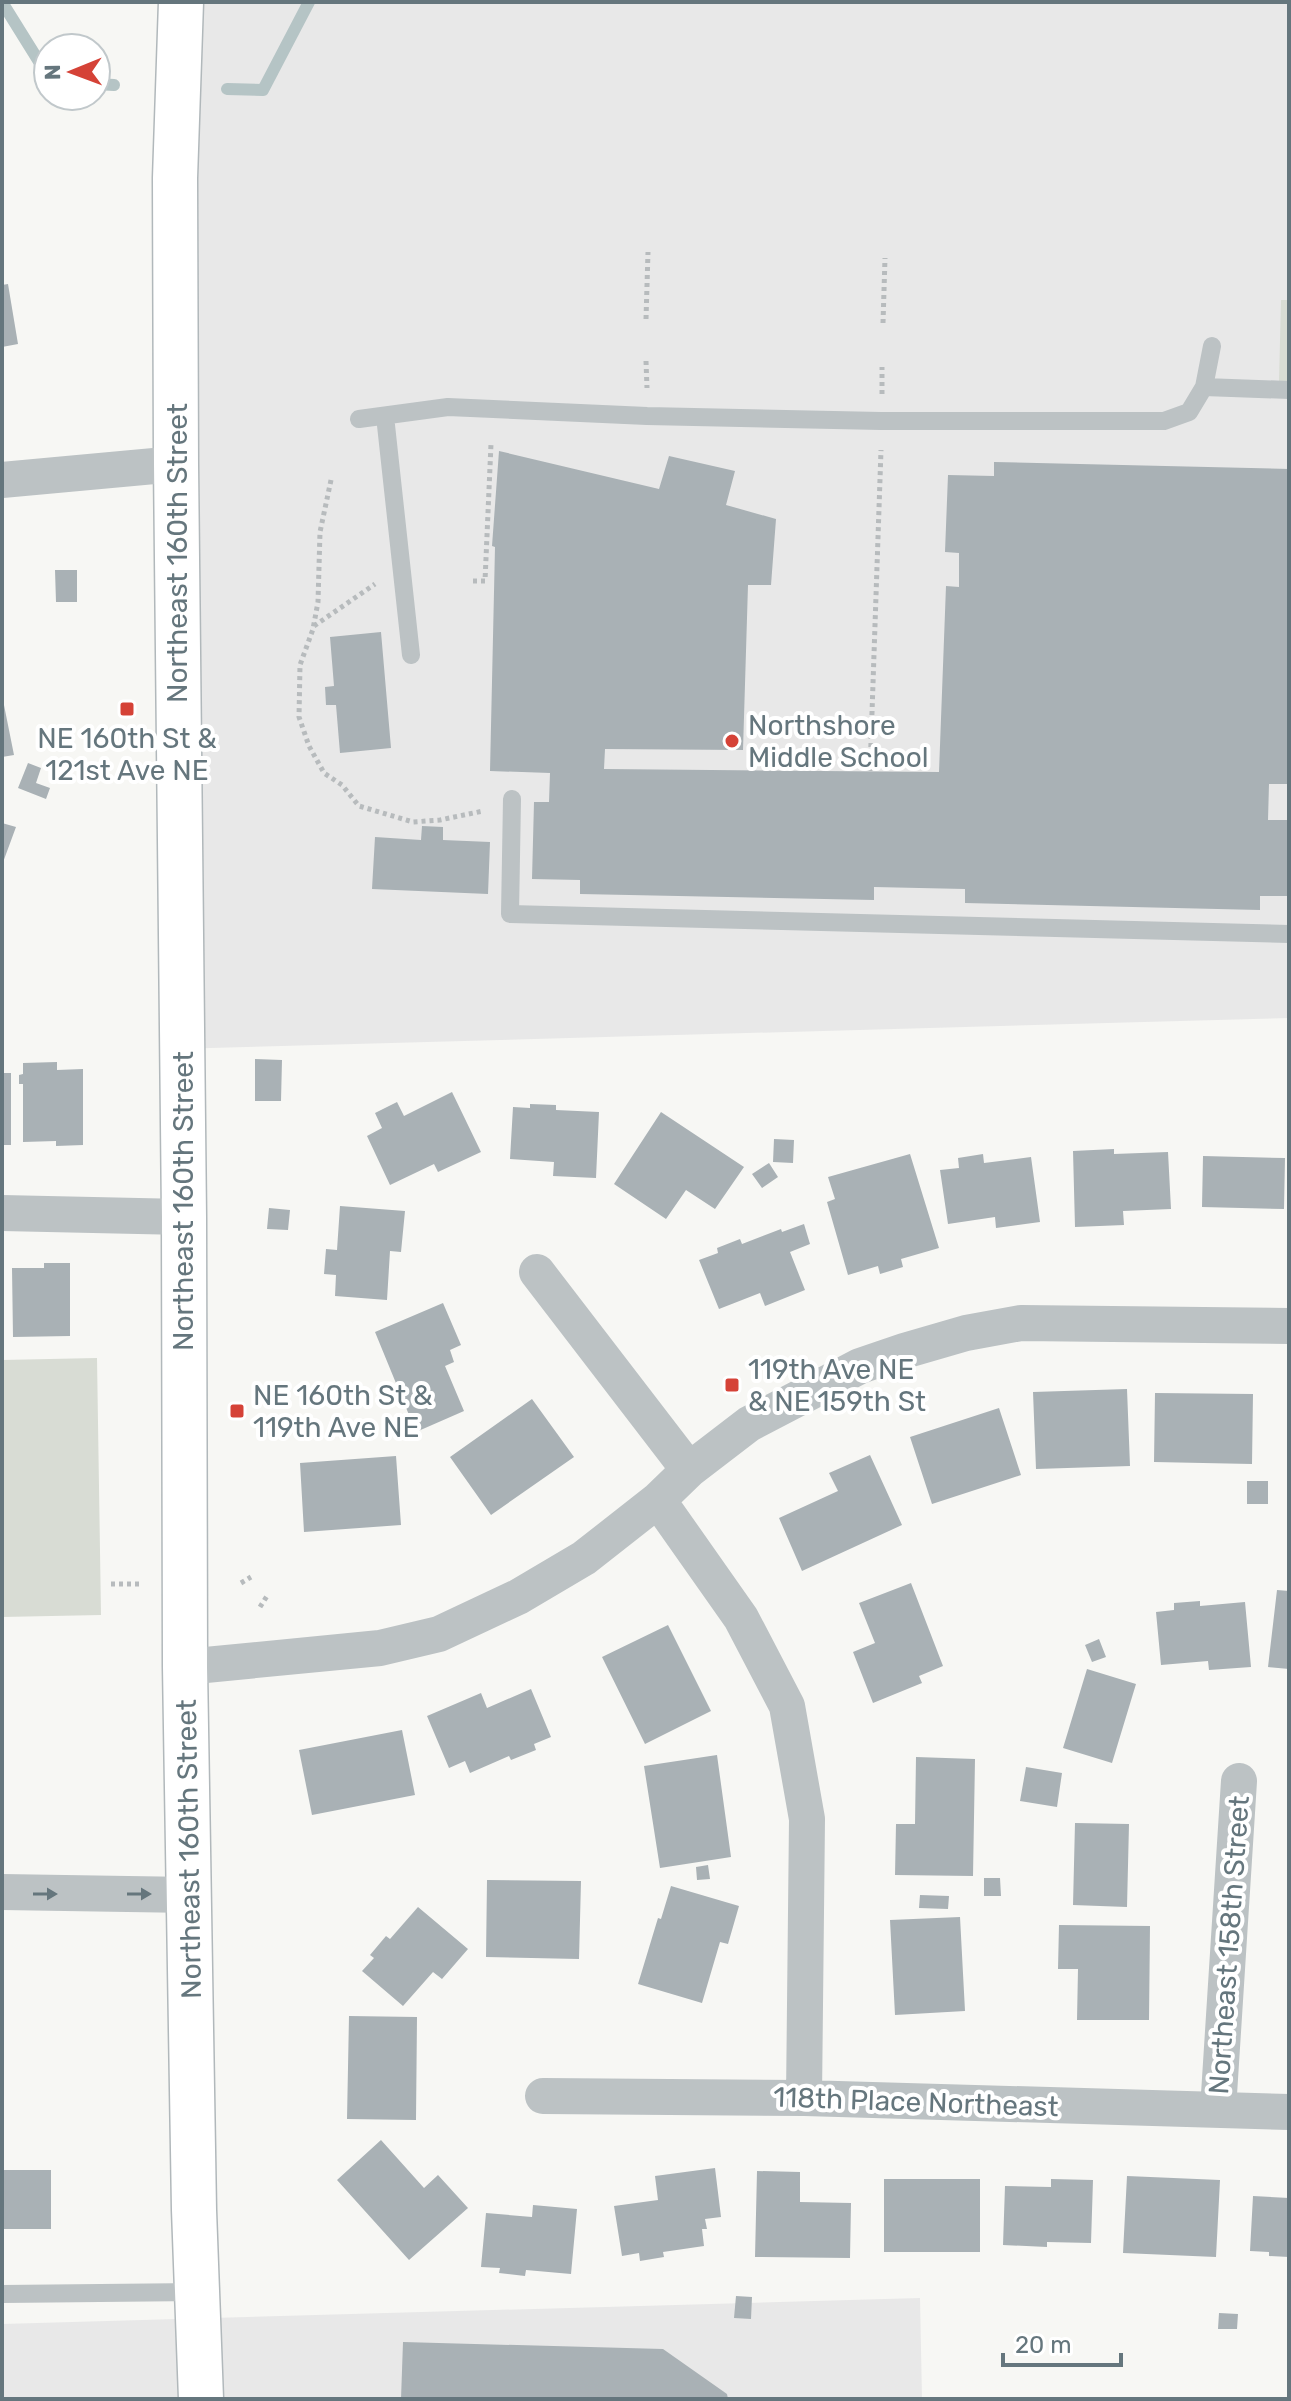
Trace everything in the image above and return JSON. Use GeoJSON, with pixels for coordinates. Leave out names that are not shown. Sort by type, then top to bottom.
{"type":"FeatureCollection","features":[{"type":"Feature","properties":{"kind":"main road","name":"Northeast 160th Street"},"geometry":{"type":"LineString","coordinates":[[181,2],[175,178],[185,1667],[201,2399]]}},
{"type":"Feature","properties":{"kind":"street"},"geometry":{"type":"LineString","coordinates":[[2,480],[176,464]]}},
{"type":"Feature","properties":{"kind":"street"},"geometry":{"type":"LineString","coordinates":[[2,1213],[184,1217]]}},
{"type":"Feature","properties":{"kind":"street"},"geometry":{"type":"LineString","coordinates":[[537,1272],[689,1470]]}},
{"type":"Feature","properties":{"kind":"street"},"geometry":{"type":"LineString","coordinates":[[185,1667],[380,1648],[439,1634],[518,1597],[584,1558],[749,1424],[860,1366],[966,1333],[1021,1323],[1289,1326]]}},
{"type":"Feature","properties":{"kind":"street"},"geometry":{"type":"LineString","coordinates":[[658,1500],[741,1618],[787,1706],[807,1819],[804,2098]]}},
{"type":"Feature","properties":{"kind":"street","name":"Northeast 158th Street"},"geometry":{"type":"LineString","coordinates":[[1218,2110],[1239,1781]]}},
{"type":"Feature","properties":{"kind":"street"},"geometry":{"type":"LineString","coordinates":[[2,1892],[191,1895]]}},
{"type":"Feature","properties":{"kind":"street","name":"118th Place Northeast"},"geometry":{"type":"LineString","coordinates":[[543,2096],[804,2098],[1289,2112]]}},
{"type":"Feature","properties":{"kind":"lane"},"geometry":{"type":"LineString","coordinates":[[359,419],[448,407],[866,421],[1164,421],[1189,412],[1204,387],[1212,346]]}},
{"type":"Feature","properties":{"kind":"lane"},"geometry":{"type":"LineString","coordinates":[[1204,387],[1289,390]]}},
{"type":"Feature","properties":{"kind":"lane"},"geometry":{"type":"LineString","coordinates":[[385,416],[411,655]]}},
{"type":"Feature","properties":{"kind":"lane"},"geometry":{"type":"LineString","coordinates":[[512,799],[510,914],[1289,934]]}},
{"type":"Feature","properties":{"kind":"lane"},"geometry":{"type":"LineString","coordinates":[[2,2294],[198,2292]]}},
{"type":"Feature","properties":{"kind":"path"},"geometry":{"type":"LineString","coordinates":[[646,319],[648,252]]}},
{"type":"Feature","properties":{"kind":"path"},"geometry":{"type":"LineString","coordinates":[[883,323],[885,258]]}},
{"type":"Feature","properties":{"kind":"path"},"geometry":{"type":"LineString","coordinates":[[646,361],[647,397]]}},
{"type":"Feature","properties":{"kind":"path"},"geometry":{"type":"LineString","coordinates":[[881,403],[882,367]]}},
{"type":"Feature","properties":{"kind":"path"},"geometry":{"type":"LineString","coordinates":[[473,581],[485,581],[491,444]]}},
{"type":"Feature","properties":{"kind":"path"},"geometry":{"type":"LineString","coordinates":[[870,771],[881,445]]}},
{"type":"Feature","properties":{"kind":"path"},"geometry":{"type":"LineString","coordinates":[[331,480],[320,532],[318,602],[300,665],[299,717],[309,746],[324,773],[342,785],[359,806],[413,822],[475,815],[512,799]]}},
{"type":"Feature","properties":{"kind":"path"},"geometry":{"type":"LineString","coordinates":[[313,626],[377,583]]}},
{"type":"Feature","properties":{"kind":"path"},"geometry":{"type":"LineString","coordinates":[[241,1583],[251,1577]]}},
{"type":"Feature","properties":{"kind":"path"},"geometry":{"type":"LineString","coordinates":[[111,1584],[142,1584]]}},
{"type":"Feature","properties":{"kind":"path"},"geometry":{"type":"LineString","coordinates":[[260,1607],[267,1596]]}},
{"type":"Feature","properties":{"kind":"shaded area","name":"Northshore Middle School"},"geometry":{"type":"Polygon","coordinates":[[[180,2],[1289,2],[1289,1018],[174,1049],[180,2]]]}},
{"type":"Feature","properties":{"kind":"shaded area"},"geometry":{"type":"Polygon","coordinates":[[[1281,300],[1289,300],[1289,381],[1279,381],[1281,300]]]}},
{"type":"Feature","properties":{"kind":"shaded area"},"geometry":{"type":"Polygon","coordinates":[[[97,1358],[101,1615],[2,1617],[2,1360],[97,1358]]]}},
{"type":"Feature","properties":{"kind":"shaded area"},"geometry":{"type":"Polygon","coordinates":[[[920,2298],[922,2399],[2,2399],[2,2324],[920,2298]]]}},
{"type":"Feature","properties":{"kind":"building"},"geometry":{"type":"Polygon","coordinates":[[[8,284],[18,344],[2,347],[2,285],[8,284]]]}},
{"type":"Feature","properties":{"kind":"building"},"geometry":{"type":"Polygon","coordinates":[[[499,451],[659,489],[669,456],[735,471],[726,505],[776,519],[771,585],[748,585],[743,750],[605,749],[604,769],[939,772],[946,586],[959,587],[959,553],[945,552],[948,475],[994,476],[994,462],[1289,469],[1289,784],[1269,784],[1268,820],[1289,820],[1289,896],[1260,896],[1260,910],[965,903],[965,889],[874,887],[874,900],[580,894],[580,880],[532,879],[534,802],[549,802],[550,773],[490,771],[495,547],[492,546],[499,451]]]}},
{"type":"Feature","properties":{"kind":"building"},"geometry":{"type":"Polygon","coordinates":[[[55,570],[77,570],[77,602],[56,602],[55,570]]]}},
{"type":"Feature","properties":{"kind":"building"},"geometry":{"type":"Polygon","coordinates":[[[381,632],[391,748],[340,753],[336,705],[326,705],[325,687],[334,686],[330,637],[381,632]]]}},
{"type":"Feature","properties":{"kind":"building"},"geometry":{"type":"Polygon","coordinates":[[[2,695],[14,755],[2,757],[2,695]]]}},
{"type":"Feature","properties":{"kind":"building"},"geometry":{"type":"Polygon","coordinates":[[[28,763],[41,768],[36,783],[50,788],[46,799],[18,788],[28,763]]]}},
{"type":"Feature","properties":{"kind":"building"},"geometry":{"type":"Polygon","coordinates":[[[2,823],[16,827],[2,865],[2,823]]]}},
{"type":"Feature","properties":{"kind":"building"},"geometry":{"type":"Polygon","coordinates":[[[422,826],[443,827],[443,840],[490,842],[488,894],[372,889],[375,837],[421,840],[422,826]]]}},
{"type":"Feature","properties":{"kind":"building"},"geometry":{"type":"Polygon","coordinates":[[[255,1059],[282,1060],[281,1101],[255,1101],[255,1059]]]}},
{"type":"Feature","properties":{"kind":"building"},"geometry":{"type":"Polygon","coordinates":[[[57,1062],[57,1070],[83,1069],[83,1145],[56,1146],[56,1141],[23,1142],[23,1084],[19,1084],[19,1075],[23,1074],[23,1063],[57,1062]]]}},
{"type":"Feature","properties":{"kind":"building"},"geometry":{"type":"Polygon","coordinates":[[[2,1073],[11,1073],[11,1145],[2,1145],[2,1073]]]}},
{"type":"Feature","properties":{"kind":"building"},"geometry":{"type":"Polygon","coordinates":[[[452,1092],[481,1152],[438,1172],[434,1164],[390,1185],[367,1136],[382,1128],[375,1113],[397,1102],[404,1116],[452,1092]]]}},
{"type":"Feature","properties":{"kind":"building"},"geometry":{"type":"Polygon","coordinates":[[[530,1104],[556,1105],[556,1110],[599,1112],[596,1178],[553,1176],[554,1162],[510,1159],[513,1107],[530,1108],[530,1104]]]}},
{"type":"Feature","properties":{"kind":"building"},"geometry":{"type":"Polygon","coordinates":[[[661,1112],[744,1167],[715,1209],[686,1190],[666,1219],[614,1184],[661,1112]]]}},
{"type":"Feature","properties":{"kind":"building"},"geometry":{"type":"Polygon","coordinates":[[[774,1139],[794,1140],[793,1163],[773,1162],[774,1139]]]}},
{"type":"Feature","properties":{"kind":"building"},"geometry":{"type":"Polygon","coordinates":[[[1114,1149],[1114,1154],[1168,1152],[1171,1209],[1123,1211],[1124,1225],[1075,1227],[1073,1151],[1114,1149]]]}},
{"type":"Feature","properties":{"kind":"building"},"geometry":{"type":"Polygon","coordinates":[[[910,1154],[939,1248],[901,1259],[903,1267],[880,1274],[878,1266],[848,1275],[827,1202],[835,1199],[828,1177],[910,1154]]]}},
{"type":"Feature","properties":{"kind":"building"},"geometry":{"type":"Polygon","coordinates":[[[983,1154],[984,1163],[1031,1157],[1040,1222],[996,1228],[995,1217],[948,1224],[940,1170],[959,1168],[958,1158],[983,1154]]]}},
{"type":"Feature","properties":{"kind":"building"},"geometry":{"type":"Polygon","coordinates":[[[1203,1156],[1285,1158],[1284,1209],[1202,1207],[1203,1156]]]}},
{"type":"Feature","properties":{"kind":"building"},"geometry":{"type":"Polygon","coordinates":[[[769,1163],[778,1177],[762,1188],[752,1174],[769,1163]]]}},
{"type":"Feature","properties":{"kind":"building"},"geometry":{"type":"Polygon","coordinates":[[[340,1206],[405,1211],[401,1252],[390,1251],[387,1300],[335,1296],[336,1275],[324,1274],[326,1249],[337,1250],[340,1206]]]}},
{"type":"Feature","properties":{"kind":"building"},"geometry":{"type":"Polygon","coordinates":[[[269,1208],[290,1210],[288,1230],[267,1229],[269,1208]]]}},
{"type":"Feature","properties":{"kind":"building"},"geometry":{"type":"Polygon","coordinates":[[[804,1224],[810,1244],[790,1252],[805,1290],[765,1306],[760,1293],[719,1309],[699,1260],[718,1253],[717,1248],[740,1239],[742,1244],[804,1224]]]}},
{"type":"Feature","properties":{"kind":"building"},"geometry":{"type":"Polygon","coordinates":[[[44,1263],[70,1263],[70,1336],[13,1337],[12,1268],[44,1268],[44,1263]]]}},
{"type":"Feature","properties":{"kind":"building"},"geometry":{"type":"Polygon","coordinates":[[[443,1303],[461,1345],[450,1350],[454,1362],[445,1366],[464,1411],[416,1432],[375,1332],[443,1303]]]}},
{"type":"Feature","properties":{"kind":"building"},"geometry":{"type":"Polygon","coordinates":[[[1127,1389],[1130,1466],[1036,1469],[1033,1392],[1127,1389]]]}},
{"type":"Feature","properties":{"kind":"building"},"geometry":{"type":"Polygon","coordinates":[[[1155,1393],[1253,1394],[1252,1464],[1154,1462],[1155,1393]]]}},
{"type":"Feature","properties":{"kind":"building"},"geometry":{"type":"Polygon","coordinates":[[[532,1399],[574,1457],[491,1515],[450,1457],[532,1399]]]}},
{"type":"Feature","properties":{"kind":"building"},"geometry":{"type":"Polygon","coordinates":[[[999,1408],[1021,1475],[932,1504],[910,1437],[999,1408]]]}},
{"type":"Feature","properties":{"kind":"building"},"geometry":{"type":"Polygon","coordinates":[[[870,1455],[902,1525],[802,1571],[779,1518],[838,1491],[829,1473],[870,1455]]]}},
{"type":"Feature","properties":{"kind":"building"},"geometry":{"type":"Polygon","coordinates":[[[396,1456],[401,1525],[304,1532],[300,1463],[396,1456]]]}},
{"type":"Feature","properties":{"kind":"building"},"geometry":{"type":"Polygon","coordinates":[[[1247,1481],[1268,1481],[1268,1504],[1247,1504],[1247,1481]]]}},
{"type":"Feature","properties":{"kind":"building"},"geometry":{"type":"Polygon","coordinates":[[[911,1583],[943,1666],[919,1676],[922,1683],[873,1703],[853,1652],[875,1643],[859,1603],[911,1583]]]}},
{"type":"Feature","properties":{"kind":"building"},"geometry":{"type":"Polygon","coordinates":[[[1277,1590],[1289,1591],[1289,1669],[1268,1667],[1277,1590]]]}},
{"type":"Feature","properties":{"kind":"building"},"geometry":{"type":"Polygon","coordinates":[[[1200,1601],[1200,1606],[1245,1602],[1251,1667],[1209,1670],[1208,1661],[1161,1665],[1156,1612],[1174,1610],[1174,1603],[1200,1601]]]}},
{"type":"Feature","properties":{"kind":"building"},"geometry":{"type":"Polygon","coordinates":[[[668,1625],[711,1711],[645,1744],[602,1657],[668,1625]]]}},
{"type":"Feature","properties":{"kind":"building"},"geometry":{"type":"Polygon","coordinates":[[[1099,1639],[1106,1657],[1092,1662],[1085,1645],[1099,1639]]]}},
{"type":"Feature","properties":{"kind":"building"},"geometry":{"type":"Polygon","coordinates":[[[1087,1669],[1136,1684],[1112,1763],[1063,1748],[1087,1669]]]}},
{"type":"Feature","properties":{"kind":"building"},"geometry":{"type":"Polygon","coordinates":[[[531,1689],[551,1737],[534,1744],[536,1750],[511,1760],[509,1756],[470,1773],[465,1761],[449,1768],[427,1716],[481,1693],[487,1708],[531,1689]]]}},
{"type":"Feature","properties":{"kind":"building"},"geometry":{"type":"Polygon","coordinates":[[[402,1730],[415,1795],[312,1815],[299,1750],[402,1730]]]}},
{"type":"Feature","properties":{"kind":"building"},"geometry":{"type":"Polygon","coordinates":[[[717,1755],[731,1857],[660,1868],[644,1766],[717,1755]]]}},
{"type":"Feature","properties":{"kind":"building"},"geometry":{"type":"Polygon","coordinates":[[[916,1757],[975,1759],[973,1876],[895,1875],[896,1824],[915,1824],[916,1757]]]}},
{"type":"Feature","properties":{"kind":"building"},"geometry":{"type":"Polygon","coordinates":[[[1026,1767],[1062,1773],[1057,1807],[1020,1801],[1026,1767]]]}},
{"type":"Feature","properties":{"kind":"building"},"geometry":{"type":"Polygon","coordinates":[[[1075,1823],[1129,1824],[1127,1907],[1073,1905],[1075,1823]]]}},
{"type":"Feature","properties":{"kind":"building"},"geometry":{"type":"Polygon","coordinates":[[[708,1865],[710,1879],[697,1880],[696,1867],[708,1865]]]}},
{"type":"Feature","properties":{"kind":"building"},"geometry":{"type":"Polygon","coordinates":[[[984,1878],[1000,1878],[1001,1896],[984,1896],[984,1878]]]}},
{"type":"Feature","properties":{"kind":"building"},"geometry":{"type":"Polygon","coordinates":[[[487,1880],[581,1881],[579,1959],[486,1957],[487,1880]]]}},
{"type":"Feature","properties":{"kind":"building"},"geometry":{"type":"Polygon","coordinates":[[[671,1886],[739,1906],[728,1944],[720,1942],[702,2003],[638,1984],[671,1886]]]}},
{"type":"Feature","properties":{"kind":"building"},"geometry":{"type":"Polygon","coordinates":[[[920,1895],[949,1896],[948,1909],[919,1908],[920,1895]]]}},
{"type":"Feature","properties":{"kind":"building"},"geometry":{"type":"Polygon","coordinates":[[[418,1907],[468,1949],[442,1979],[433,1972],[403,2006],[362,1971],[374,1958],[370,1955],[386,1936],[390,1939],[418,1907]]]}},
{"type":"Feature","properties":{"kind":"building"},"geometry":{"type":"Polygon","coordinates":[[[960,1917],[965,2011],[895,2015],[890,1920],[960,1917]]]}},
{"type":"Feature","properties":{"kind":"building"},"geometry":{"type":"Polygon","coordinates":[[[1059,1925],[1150,1926],[1149,2020],[1077,2020],[1078,1969],[1058,1969],[1059,1925]]]}},
{"type":"Feature","properties":{"kind":"building"},"geometry":{"type":"Polygon","coordinates":[[[349,2016],[417,2017],[416,2120],[347,2119],[349,2016]]]}},
{"type":"Feature","properties":{"kind":"building"},"geometry":{"type":"Polygon","coordinates":[[[381,2140],[424,2188],[438,2175],[468,2208],[409,2260],[337,2180],[381,2140]]]}},
{"type":"Feature","properties":{"kind":"building"},"geometry":{"type":"Polygon","coordinates":[[[715,2168],[721,2217],[705,2219],[707,2229],[702,2229],[704,2246],[663,2252],[664,2257],[640,2261],[639,2253],[622,2256],[614,2206],[658,2200],[655,2176],[715,2168]]]}},
{"type":"Feature","properties":{"kind":"building"},"geometry":{"type":"Polygon","coordinates":[[[2,2170],[51,2170],[51,2229],[2,2229],[2,2170]]]}},
{"type":"Feature","properties":{"kind":"building"},"geometry":{"type":"Polygon","coordinates":[[[757,2171],[800,2172],[800,2202],[851,2203],[850,2258],[755,2257],[757,2171]]]}},
{"type":"Feature","properties":{"kind":"building"},"geometry":{"type":"Polygon","coordinates":[[[1127,2176],[1220,2180],[1216,2257],[1123,2253],[1127,2176]]]}},
{"type":"Feature","properties":{"kind":"building"},"geometry":{"type":"Polygon","coordinates":[[[884,2179],[980,2179],[980,2252],[884,2252],[884,2179]]]}},
{"type":"Feature","properties":{"kind":"building"},"geometry":{"type":"Polygon","coordinates":[[[1051,2179],[1093,2180],[1091,2243],[1047,2242],[1047,2247],[1003,2245],[1005,2186],[1051,2187],[1051,2179]]]}},
{"type":"Feature","properties":{"kind":"building"},"geometry":{"type":"Polygon","coordinates":[[[1253,2196],[1289,2198],[1289,2257],[1250,2251],[1253,2196]]]}},
{"type":"Feature","properties":{"kind":"building"},"geometry":{"type":"Polygon","coordinates":[[[533,2205],[577,2209],[571,2274],[526,2270],[525,2276],[499,2273],[500,2268],[481,2267],[486,2213],[532,2217],[533,2205]]]}},
{"type":"Feature","properties":{"kind":"building"},"geometry":{"type":"Polygon","coordinates":[[[736,2296],[752,2297],[751,2319],[734,2318],[736,2296]]]}},
{"type":"Feature","properties":{"kind":"building"},"geometry":{"type":"Polygon","coordinates":[[[1219,2313],[1238,2314],[1237,2329],[1218,2329],[1219,2313]]]}},
{"type":"Feature","properties":{"kind":"building"},"geometry":{"type":"Polygon","coordinates":[[[403,2342],[663,2349],[727,2394],[728,2399],[401,2399],[403,2342]]]}},
{"type":"Feature","properties":{"kind":"waterway"},"geometry":{"type":"LineString","coordinates":[[2,2],[32,50]]}},
{"type":"Feature","properties":{"kind":"waterway"},"geometry":{"type":"LineString","coordinates":[[227,89],[263,90],[309,2]]}},
{"type":"Feature","properties":{"kind":"place","name":"NE 160th St & 121st Ave NE"},"geometry":{"type":"Point","coordinates":[127,709]}},
{"type":"Feature","properties":{"kind":"place","name":"Northshore Middle School"},"geometry":{"type":"Point","coordinates":[732,741]}},
{"type":"Feature","properties":{"kind":"place","name":"119th Ave NE & NE 159th St"},"geometry":{"type":"Point","coordinates":[732,1385]}},
{"type":"Feature","properties":{"kind":"place","name":"NE 160th St & 119th Ave NE"},"geometry":{"type":"Point","coordinates":[237,1411]}}]}
